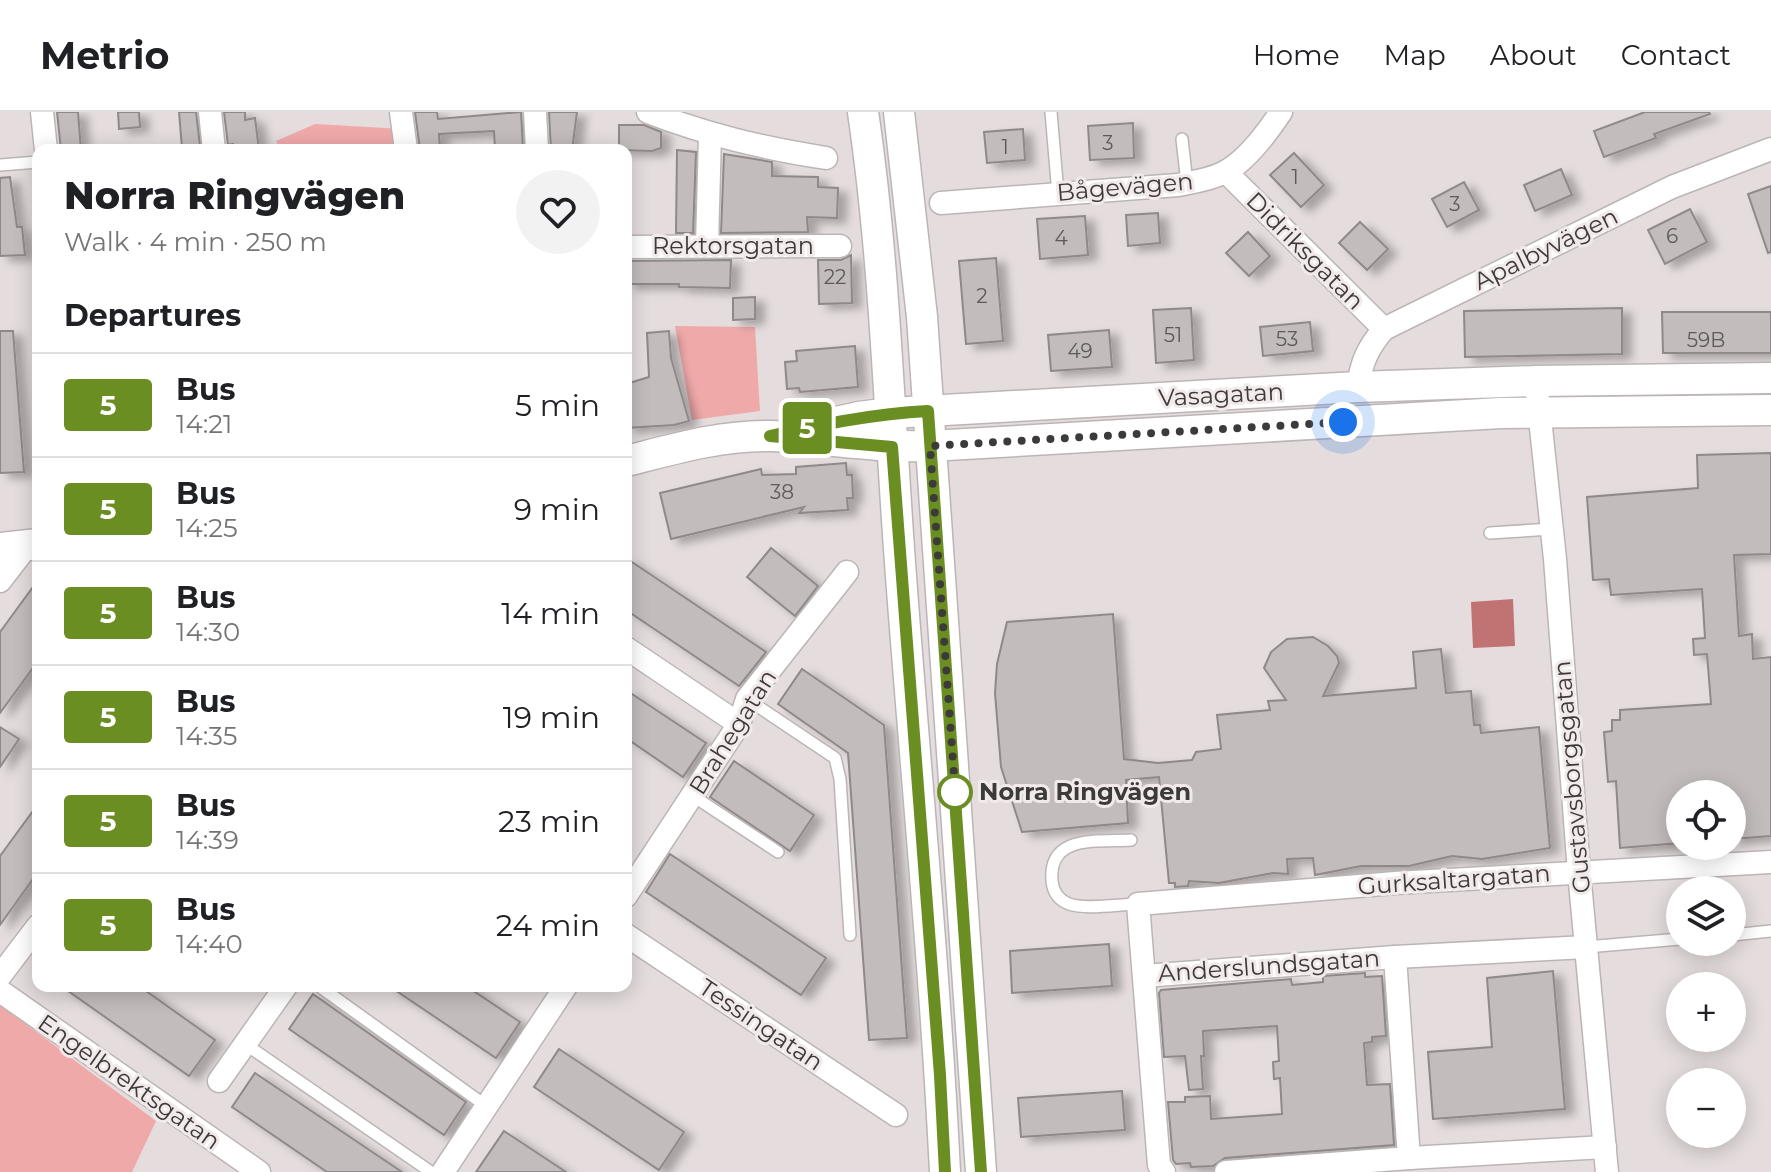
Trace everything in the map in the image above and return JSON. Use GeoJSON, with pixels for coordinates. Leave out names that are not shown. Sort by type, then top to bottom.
{"type":"FeatureCollection","features":[{"type":"Feature","properties":{"kind":"street"},"geometry":{"type":"LineString","coordinates":[[42,112],[45,144]]}},
{"type":"Feature","properties":{"kind":"street"},"geometry":{"type":"LineString","coordinates":[[210,112],[213,144]]}},
{"type":"Feature","properties":{"kind":"street"},"geometry":{"type":"LineString","coordinates":[[401,112],[405,144]]}},
{"type":"Feature","properties":{"kind":"street"},"geometry":{"type":"LineString","coordinates":[[535,112],[537,144]]}},
{"type":"Feature","properties":{"kind":"street"},"geometry":{"type":"LineString","coordinates":[[648,112],[710,135],[752,146],[826,158]]}},
{"type":"Feature","properties":{"kind":"street"},"geometry":{"type":"LineString","coordinates":[[863,112],[873,180],[945,1172]]}},
{"type":"Feature","properties":{"kind":"street"},"geometry":{"type":"LineString","coordinates":[[899,112],[918,274],[981,1172]]}},
{"type":"Feature","properties":{"kind":"street","name":"Bågevägen"},"geometry":{"type":"LineString","coordinates":[[941,203],[1187,183],[1226,172],[1248,153],[1281,112]]}},
{"type":"Feature","properties":{"kind":"street"},"geometry":{"type":"LineString","coordinates":[[707,246],[710,135]]}},
{"type":"Feature","properties":{"kind":"street","name":"Apalbyvägen"},"geometry":{"type":"LineString","coordinates":[[1384,329],[1672,187],[1771,149]]}},
{"type":"Feature","properties":{"kind":"street","name":"Didriksgatan"},"geometry":{"type":"LineString","coordinates":[[1226,172],[1384,329]]}},
{"type":"Feature","properties":{"kind":"street","name":"Rektorsgatan"},"geometry":{"type":"LineString","coordinates":[[632,247],[840,246]]}},
{"type":"Feature","properties":{"kind":"street"},"geometry":{"type":"LineString","coordinates":[[1358,387],[1360,368],[1369,346],[1384,329]]}},
{"type":"Feature","properties":{"kind":"street","name":"Vasagatan"},"geometry":{"type":"LineString","coordinates":[[632,460],[725,439],[770,436],[890,413],[1358,387],[1771,378]]}},
{"type":"Feature","properties":{"kind":"street","name":"Gustavsborgsgatan"},"geometry":{"type":"LineString","coordinates":[[1536,381],[1607,1172]]}},
{"type":"Feature","properties":{"kind":"street","name":"Vasagatan"},"geometry":{"type":"LineString","coordinates":[[770,436],[892,447],[1539,412],[1771,410]]}},
{"type":"Feature","properties":{"kind":"street"},"geometry":{"type":"LineString","coordinates":[[0,581],[22,546]]}},
{"type":"Feature","properties":{"kind":"street","name":"Brahegatan"},"geometry":{"type":"LineString","coordinates":[[632,887],[739,724],[747,699],[847,572]]}},
{"type":"Feature","properties":{"kind":"street"},"geometry":{"type":"LineString","coordinates":[[632,652],[739,724]]}},
{"type":"Feature","properties":{"kind":"street","name":"Gurksaltargatan"},"geometry":{"type":"LineString","coordinates":[[1138,904],[1322,888],[1771,862]]}},
{"type":"Feature","properties":{"kind":"street","name":"Anderslundsgatan"},"geometry":{"type":"LineString","coordinates":[[1138,904],[1159,1165],[1164,1172]]}},
{"type":"Feature","properties":{"kind":"street"},"geometry":{"type":"LineString","coordinates":[[0,976],[32,934]]}},
{"type":"Feature","properties":{"kind":"street","name":"Tessingatan"},"geometry":{"type":"LineString","coordinates":[[632,939],[896,1115]]}},
{"type":"Feature","properties":{"kind":"street","name":"Anderslundsgatan"},"geometry":{"type":"LineString","coordinates":[[1144,976],[1395,957],[1586,947]]}},
{"type":"Feature","properties":{"kind":"street","name":"Anderslundsgatan"},"geometry":{"type":"LineString","coordinates":[[1395,957],[1409,1158]]}},
{"type":"Feature","properties":{"kind":"street","name":"Engelbrektsgatan"},"geometry":{"type":"LineString","coordinates":[[0,991],[259,1172]]}},
{"type":"Feature","properties":{"kind":"street"},"geometry":{"type":"LineString","coordinates":[[219,1081],[282,992]]}},
{"type":"Feature","properties":{"kind":"street"},"geometry":{"type":"LineString","coordinates":[[443,1172],[562,992]]}},
{"type":"Feature","properties":{"kind":"street"},"geometry":{"type":"LineString","coordinates":[[1226,1172],[1605,1147]]}},
{"type":"Feature","properties":{"kind":"lane"},"geometry":{"type":"LineString","coordinates":[[1051,112],[1058,194]]}},
{"type":"Feature","properties":{"kind":"lane"},"geometry":{"type":"LineString","coordinates":[[1182,139],[1187,183]]}},
{"type":"Feature","properties":{"kind":"lane"},"geometry":{"type":"LineString","coordinates":[[0,165],[32,162]]}},
{"type":"Feature","properties":{"kind":"lane"},"geometry":{"type":"LineString","coordinates":[[1490,533],[1551,529]]}},
{"type":"Feature","properties":{"kind":"lane"},"geometry":{"type":"LineString","coordinates":[[747,699],[835,758],[840,779],[850,935]]}},
{"type":"Feature","properties":{"kind":"lane"},"geometry":{"type":"LineString","coordinates":[[693,796],[778,852]]}},
{"type":"Feature","properties":{"kind":"lane"},"geometry":{"type":"LineString","coordinates":[[1131,840],[1069,845],[1056,855],[1051,871],[1053,889],[1061,900],[1072,906],[1138,904]]}},
{"type":"Feature","properties":{"kind":"lane"},"geometry":{"type":"LineString","coordinates":[[1746,934],[1771,931]]}},
{"type":"Feature","properties":{"kind":"lane"},"geometry":{"type":"LineString","coordinates":[[1586,947],[1666,940]]}},
{"type":"Feature","properties":{"kind":"lane"},"geometry":{"type":"LineString","coordinates":[[327,992],[486,1106]]}},
{"type":"Feature","properties":{"kind":"lane"},"geometry":{"type":"LineString","coordinates":[[245,1044],[431,1172]]}},
{"type":"Feature","properties":{"kind":"shaded area"},"geometry":{"type":"Polygon","coordinates":[[[315,124],[403,129],[402,144],[277,144],[276,141],[315,124]]]}},
{"type":"Feature","properties":{"kind":"shaded area"},"geometry":{"type":"Polygon","coordinates":[[[675,326],[755,327],[760,411],[692,420],[675,326]]]}},
{"type":"Feature","properties":{"kind":"shaded area"},"geometry":{"type":"Polygon","coordinates":[[[1513,599],[1515,646],[1473,648],[1471,602],[1513,599]]]}},
{"type":"Feature","properties":{"kind":"shaded area"},"geometry":{"type":"Polygon","coordinates":[[[0,1005],[156,1121],[132,1172],[0,1172],[0,1005]]]}},
{"type":"Feature","properties":{"kind":"building"},"geometry":{"type":"Polygon","coordinates":[[[57,112],[78,112],[81,144],[60,144],[57,112]]]}},
{"type":"Feature","properties":{"kind":"building"},"geometry":{"type":"Polygon","coordinates":[[[118,112],[139,112],[140,127],[119,129],[118,112]]]}},
{"type":"Feature","properties":{"kind":"building"},"geometry":{"type":"Polygon","coordinates":[[[179,112],[196,112],[200,144],[182,144],[179,112]]]}},
{"type":"Feature","properties":{"kind":"building"},"geometry":{"type":"Polygon","coordinates":[[[224,112],[245,112],[245,120],[255,118],[258,144],[228,144],[224,112]]]}},
{"type":"Feature","properties":{"kind":"building"},"geometry":{"type":"Polygon","coordinates":[[[415,112],[437,112],[438,119],[521,112],[523,144],[495,144],[494,131],[439,134],[440,144],[419,144],[415,112]]]}},
{"type":"Feature","properties":{"kind":"building"},"geometry":{"type":"Polygon","coordinates":[[[549,112],[577,112],[573,144],[551,144],[549,112]]]}},
{"type":"Feature","properties":{"kind":"building"},"geometry":{"type":"Polygon","coordinates":[[[1645,112],[1710,114],[1654,134],[1656,138],[1604,157],[1594,131],[1645,112]]]}},
{"type":"Feature","properties":{"kind":"building"},"geometry":{"type":"Polygon","coordinates":[[[1133,123],[1134,158],[1090,160],[1088,126],[1133,123]]]}},
{"type":"Feature","properties":{"kind":"building"},"geometry":{"type":"Polygon","coordinates":[[[619,125],[644,125],[661,132],[661,148],[652,151],[632,150],[632,144],[619,144],[619,125]]]}},
{"type":"Feature","properties":{"kind":"building"},"geometry":{"type":"Polygon","coordinates":[[[1023,129],[1025,160],[987,163],[984,132],[1023,129]]]}},
{"type":"Feature","properties":{"kind":"building"},"geometry":{"type":"Polygon","coordinates":[[[677,150],[696,152],[693,233],[676,233],[677,150]]]}},
{"type":"Feature","properties":{"kind":"building"},"geometry":{"type":"Polygon","coordinates":[[[1294,153],[1324,185],[1301,207],[1270,175],[1294,153]]]}},
{"type":"Feature","properties":{"kind":"building"},"geometry":{"type":"Polygon","coordinates":[[[724,154],[772,162],[772,176],[818,177],[818,187],[838,188],[837,218],[807,217],[808,232],[721,233],[724,154]]]}},
{"type":"Feature","properties":{"kind":"building"},"geometry":{"type":"Polygon","coordinates":[[[1561,169],[1572,195],[1535,211],[1524,185],[1561,169]]]}},
{"type":"Feature","properties":{"kind":"building"},"geometry":{"type":"Polygon","coordinates":[[[10,177],[17,227],[22,227],[25,255],[0,256],[0,178],[10,177]]]}},
{"type":"Feature","properties":{"kind":"building"},"geometry":{"type":"Polygon","coordinates":[[[1464,182],[1479,210],[1447,227],[1432,199],[1464,182]]]}},
{"type":"Feature","properties":{"kind":"building"},"geometry":{"type":"Polygon","coordinates":[[[1771,186],[1771,252],[1768,253],[1748,194],[1771,186]]]}},
{"type":"Feature","properties":{"kind":"building"},"geometry":{"type":"Polygon","coordinates":[[[1690,209],[1707,242],[1665,264],[1648,230],[1690,209]]]}},
{"type":"Feature","properties":{"kind":"building"},"geometry":{"type":"Polygon","coordinates":[[[1158,213],[1160,243],[1128,246],[1126,215],[1158,213]]]}},
{"type":"Feature","properties":{"kind":"building"},"geometry":{"type":"Polygon","coordinates":[[[1085,216],[1088,255],[1040,259],[1037,219],[1085,216]]]}},
{"type":"Feature","properties":{"kind":"building"},"geometry":{"type":"Polygon","coordinates":[[[1360,222],[1388,249],[1367,270],[1339,243],[1360,222]]]}},
{"type":"Feature","properties":{"kind":"building"},"geometry":{"type":"Polygon","coordinates":[[[1248,232],[1270,256],[1249,276],[1226,253],[1248,232]]]}},
{"type":"Feature","properties":{"kind":"building"},"geometry":{"type":"Polygon","coordinates":[[[851,255],[852,303],[819,304],[818,260],[841,260],[851,255]]]}},
{"type":"Feature","properties":{"kind":"building"},"geometry":{"type":"Polygon","coordinates":[[[996,258],[1003,341],[966,344],[959,261],[996,258]]]}},
{"type":"Feature","properties":{"kind":"building"},"geometry":{"type":"Polygon","coordinates":[[[731,260],[730,288],[632,284],[632,261],[731,260]]]}},
{"type":"Feature","properties":{"kind":"building"},"geometry":{"type":"Polygon","coordinates":[[[755,297],[755,319],[733,320],[733,298],[755,297]]]}},
{"type":"Feature","properties":{"kind":"building"},"geometry":{"type":"Polygon","coordinates":[[[1191,308],[1194,360],[1156,363],[1153,310],[1191,308]]]}},
{"type":"Feature","properties":{"kind":"building"},"geometry":{"type":"Polygon","coordinates":[[[1622,308],[1622,354],[1465,357],[1464,311],[1622,308]]]}},
{"type":"Feature","properties":{"kind":"building"},"geometry":{"type":"Polygon","coordinates":[[[1662,312],[1771,312],[1771,353],[1663,353],[1662,312]]]}},
{"type":"Feature","properties":{"kind":"building"},"geometry":{"type":"Polygon","coordinates":[[[1310,322],[1313,351],[1263,356],[1260,327],[1310,322]]]}},
{"type":"Feature","properties":{"kind":"building"},"geometry":{"type":"Polygon","coordinates":[[[1109,330],[1112,367],[1051,371],[1048,335],[1109,330]]]}},
{"type":"Feature","properties":{"kind":"building"},"geometry":{"type":"Polygon","coordinates":[[[0,331],[13,331],[24,472],[0,473],[0,331]]]}},
{"type":"Feature","properties":{"kind":"building"},"geometry":{"type":"Polygon","coordinates":[[[669,331],[671,358],[689,421],[632,428],[632,382],[649,377],[647,333],[669,331]]]}},
{"type":"Feature","properties":{"kind":"building"},"geometry":{"type":"Polygon","coordinates":[[[855,346],[858,387],[800,392],[799,388],[787,389],[785,362],[797,361],[796,351],[855,346]]]}},
{"type":"Feature","properties":{"kind":"building"},"geometry":{"type":"Polygon","coordinates":[[[1771,453],[1771,554],[1734,555],[1739,636],[1752,634],[1753,659],[1771,657],[1771,836],[1746,838],[1746,780],[1666,780],[1666,844],[1620,848],[1616,781],[1608,782],[1604,732],[1612,731],[1612,720],[1620,720],[1620,710],[1711,704],[1707,654],[1694,655],[1693,639],[1705,638],[1702,589],[1611,595],[1609,579],[1593,580],[1587,497],[1698,488],[1697,455],[1771,453]]]}},
{"type":"Feature","properties":{"kind":"building"},"geometry":{"type":"Polygon","coordinates":[[[846,463],[847,475],[852,475],[853,498],[847,498],[848,510],[799,513],[804,507],[671,539],[660,493],[761,469],[762,475],[796,474],[796,467],[846,463]]]}},
{"type":"Feature","properties":{"kind":"building"},"geometry":{"type":"Polygon","coordinates":[[[771,548],[818,586],[795,616],[747,577],[771,548]]]}},
{"type":"Feature","properties":{"kind":"building"},"geometry":{"type":"Polygon","coordinates":[[[632,562],[766,652],[739,686],[632,614],[632,562]]]}},
{"type":"Feature","properties":{"kind":"building"},"geometry":{"type":"Polygon","coordinates":[[[32,588],[32,669],[0,713],[0,632],[32,588]]]}},
{"type":"Feature","properties":{"kind":"building"},"geometry":{"type":"Polygon","coordinates":[[[1113,614],[1124,759],[1158,763],[1192,760],[1196,752],[1221,749],[1217,715],[1270,710],[1268,701],[1286,700],[1264,668],[1271,652],[1287,639],[1313,637],[1337,656],[1339,663],[1323,696],[1416,688],[1413,652],[1441,649],[1446,693],[1471,691],[1474,725],[1480,725],[1481,733],[1539,727],[1550,848],[1482,859],[1452,856],[1409,866],[1361,866],[1315,875],[1313,858],[1287,859],[1288,874],[1273,873],[1219,883],[1189,881],[1188,886],[1175,887],[1175,883],[1169,883],[1159,777],[1126,780],[1128,823],[1022,832],[1001,767],[995,693],[997,664],[1007,622],[1113,614]]]}},
{"type":"Feature","properties":{"kind":"building"},"geometry":{"type":"Polygon","coordinates":[[[802,669],[884,725],[907,1038],[869,1040],[848,753],[778,704],[802,669]]]}},
{"type":"Feature","properties":{"kind":"building"},"geometry":{"type":"Polygon","coordinates":[[[632,694],[706,743],[683,777],[632,742],[632,694]]]}},
{"type":"Feature","properties":{"kind":"building"},"geometry":{"type":"Polygon","coordinates":[[[0,727],[19,739],[0,767],[0,727]]]}},
{"type":"Feature","properties":{"kind":"building"},"geometry":{"type":"Polygon","coordinates":[[[734,761],[814,815],[790,851],[710,797],[734,761]]]}},
{"type":"Feature","properties":{"kind":"building"},"geometry":{"type":"Polygon","coordinates":[[[32,812],[32,880],[0,925],[0,856],[32,812]]]}},
{"type":"Feature","properties":{"kind":"building"},"geometry":{"type":"Polygon","coordinates":[[[670,854],[826,958],[801,995],[646,892],[670,854]]]}},
{"type":"Feature","properties":{"kind":"building"},"geometry":{"type":"Polygon","coordinates":[[[1109,944],[1112,986],[1012,993],[1010,951],[1109,944]]]}},
{"type":"Feature","properties":{"kind":"building"},"geometry":{"type":"Polygon","coordinates":[[[1553,971],[1565,1109],[1433,1119],[1428,1052],[1492,1047],[1487,978],[1553,971]]]}},
{"type":"Feature","properties":{"kind":"building"},"geometry":{"type":"Polygon","coordinates":[[[1365,973],[1365,977],[1382,976],[1386,1036],[1372,1037],[1372,1042],[1364,1043],[1367,1085],[1390,1084],[1394,1145],[1225,1158],[1213,1166],[1176,1164],[1173,1160],[1168,1102],[1185,1102],[1185,1097],[1210,1096],[1211,1119],[1282,1114],[1280,1078],[1274,1079],[1273,1062],[1279,1061],[1277,1026],[1203,1031],[1203,1089],[1189,1090],[1185,1056],[1164,1057],[1161,990],[1291,979],[1292,985],[1323,982],[1323,976],[1365,973]]]}},
{"type":"Feature","properties":{"kind":"building"},"geometry":{"type":"Polygon","coordinates":[[[70,992],[147,992],[215,1040],[189,1076],[70,992]]]}},
{"type":"Feature","properties":{"kind":"building"},"geometry":{"type":"Polygon","coordinates":[[[398,992],[475,992],[520,1022],[496,1058],[398,992]]]}},
{"type":"Feature","properties":{"kind":"building"},"geometry":{"type":"Polygon","coordinates":[[[313,994],[466,1102],[444,1135],[289,1029],[313,994]]]}},
{"type":"Feature","properties":{"kind":"building"},"geometry":{"type":"Polygon","coordinates":[[[559,1049],[684,1132],[659,1170],[534,1087],[559,1049]]]}},
{"type":"Feature","properties":{"kind":"building"},"geometry":{"type":"Polygon","coordinates":[[[255,1073],[402,1172],[327,1172],[232,1107],[255,1073]]]}},
{"type":"Feature","properties":{"kind":"building"},"geometry":{"type":"Polygon","coordinates":[[[1122,1091],[1125,1130],[1021,1137],[1018,1098],[1122,1091]]]}},
{"type":"Feature","properties":{"kind":"building"},"geometry":{"type":"Polygon","coordinates":[[[504,1131],[566,1172],[476,1172],[504,1131]]]}},
{"type":"Feature","properties":{"kind":"bus line","name":"5"},"geometry":{"type":"LineString","coordinates":[[945,1172],[892,447],[770,436],[859,417],[928,411],[981,1172]]}},
{"type":"Feature","properties":{"kind":"place","name":"Norra Ringvägen"},"geometry":{"type":"Point","coordinates":[955,792]}},
{"type":"Feature","properties":{"kind":"route"},"geometry":{"type":"LineString","coordinates":[[955,792],[956,803],[930,446],[1343,422]]}}]}
